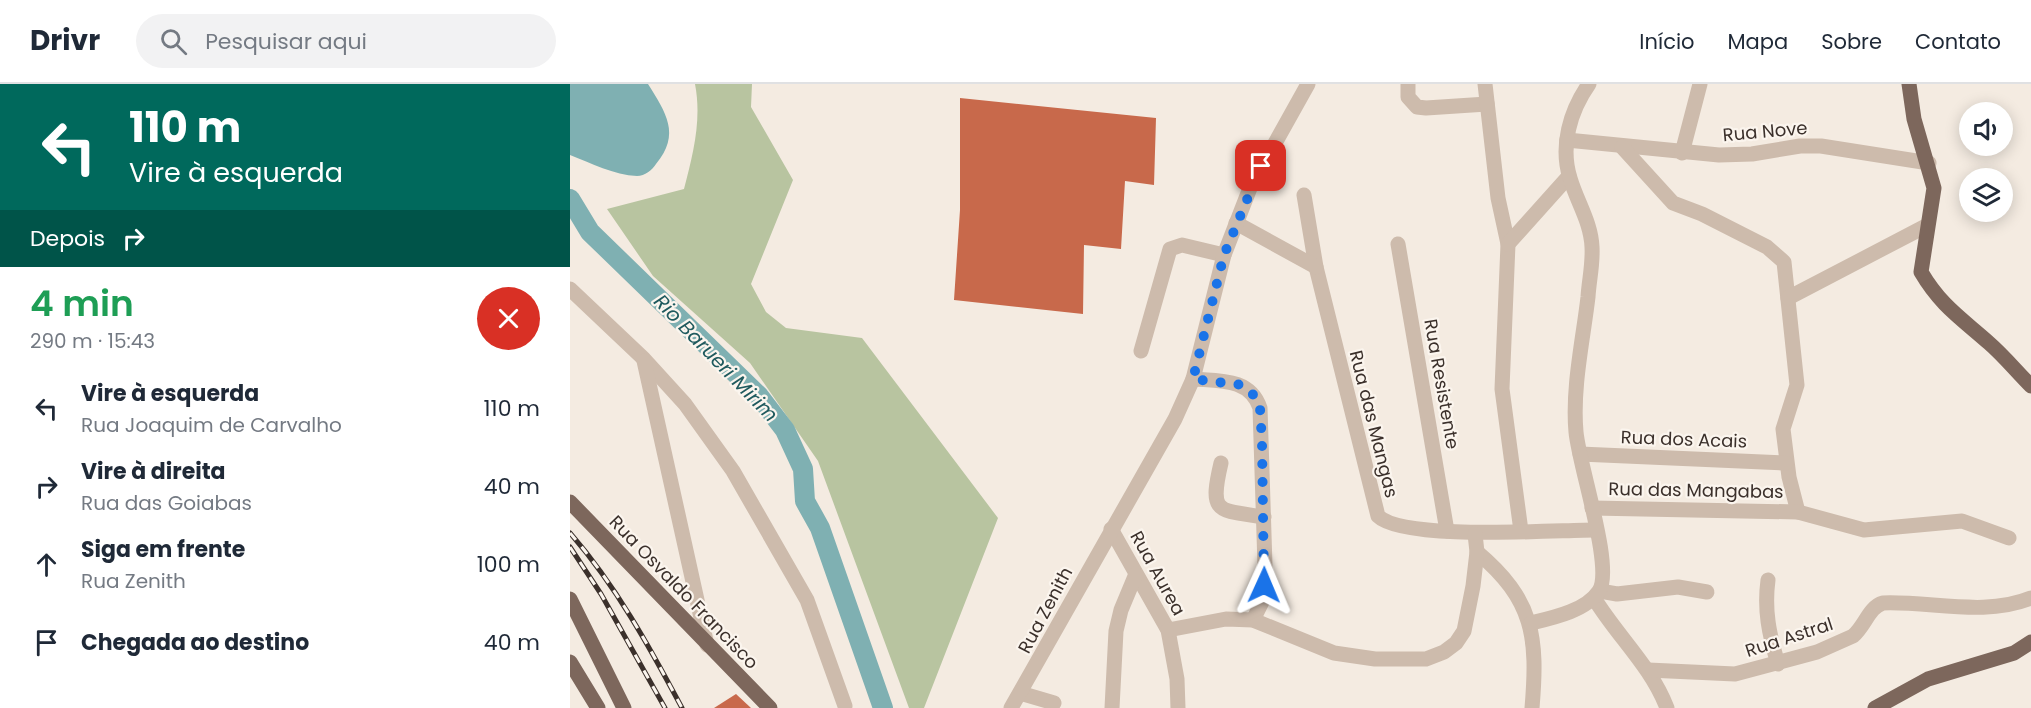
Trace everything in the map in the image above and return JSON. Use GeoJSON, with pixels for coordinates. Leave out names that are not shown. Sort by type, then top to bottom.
{"type":"FeatureCollection","features":[{"type":"Feature","properties":{"kind":"main road"},"geometry":{"type":"LineString","coordinates":[[1909,84],[1914,119],[1929,163],[1934,188],[1926,226],[1922,272],[1929,285],[1958,319],[1988,342],[2031,386]]}},
{"type":"Feature","properties":{"kind":"main road","name":"Rua Osvaldo Francisco"},"geometry":{"type":"LineString","coordinates":[[570,502],[770,708]]}},
{"type":"Feature","properties":{"kind":"main road"},"geometry":{"type":"LineString","coordinates":[[572,609],[624,708]]}},
{"type":"Feature","properties":{"kind":"main road"},"geometry":{"type":"LineString","coordinates":[[1875,708],[1928,679],[2014,653],[2031,642]]}},
{"type":"Feature","properties":{"kind":"main road"},"geometry":{"type":"LineString","coordinates":[[570,662],[598,708]]}},
{"type":"Feature","properties":{"kind":"street"},"geometry":{"type":"LineString","coordinates":[[1308,84],[1261,166],[1236,223],[1316,267]]}},
{"type":"Feature","properties":{"kind":"street"},"geometry":{"type":"LineString","coordinates":[[1408,84],[1408,98],[1417,106],[1426,108],[1487,104]]}},
{"type":"Feature","properties":{"kind":"street"},"geometry":{"type":"LineString","coordinates":[[1485,84],[1498,198],[1508,244],[1502,389],[1521,531]]}},
{"type":"Feature","properties":{"kind":"street"},"geometry":{"type":"LineString","coordinates":[[1589,84],[1571,114],[1567,140],[1569,176],[1589,228],[1592,246],[1592,270],[1576,410],[1580,454],[1605,568],[1597,594],[1613,627],[1658,684],[1667,708]]}},
{"type":"Feature","properties":{"kind":"street"},"geometry":{"type":"LineString","coordinates":[[1682,153],[1700,84]]}},
{"type":"Feature","properties":{"kind":"street","name":"Rua Nove"},"geometry":{"type":"LineString","coordinates":[[1567,140],[1682,153],[1752,154],[1800,146],[1821,146],[1929,163]]}},
{"type":"Feature","properties":{"kind":"street","name":"Rua das Mangabas"},"geometry":{"type":"LineString","coordinates":[[1622,147],[1673,203],[1702,214],[1777,254],[1784,262],[1797,385],[1783,429],[1786,462],[1798,512]]}},
{"type":"Feature","properties":{"kind":"street"},"geometry":{"type":"LineString","coordinates":[[1508,244],[1569,176]]}},
{"type":"Feature","properties":{"kind":"street","name":"Rua das Mangas"},"geometry":{"type":"LineString","coordinates":[[1304,195],[1316,267],[1374,509],[1384,522],[1475,534],[1595,530]]}},
{"type":"Feature","properties":{"kind":"street","name":"Rua Zenith"},"geometry":{"type":"LineString","coordinates":[[1011,708],[1175,419],[1193,379],[1224,255],[1236,223]]}},
{"type":"Feature","properties":{"kind":"street"},"geometry":{"type":"LineString","coordinates":[[1788,298],[1926,226]]}},
{"type":"Feature","properties":{"kind":"street","name":"Rua Resistente"},"geometry":{"type":"LineString","coordinates":[[1398,244],[1447,531]]}},
{"type":"Feature","properties":{"kind":"street"},"geometry":{"type":"LineString","coordinates":[[1141,351],[1170,249],[1182,245],[1224,255]]}},
{"type":"Feature","properties":{"kind":"street"},"geometry":{"type":"LineString","coordinates":[[570,289],[644,359],[685,404],[709,436],[773,537],[807,600],[845,706]]}},
{"type":"Feature","properties":{"kind":"street"},"geometry":{"type":"LineString","coordinates":[[644,359],[707,645]]}},
{"type":"Feature","properties":{"kind":"street"},"geometry":{"type":"LineString","coordinates":[[1193,379],[1242,385],[1257,398],[1260,408],[1264,518],[1263,600],[1253,620]]}},
{"type":"Feature","properties":{"kind":"street","name":"Rua dos Acais"},"geometry":{"type":"LineString","coordinates":[[1580,454],[1786,462]]}},
{"type":"Feature","properties":{"kind":"street"},"geometry":{"type":"LineString","coordinates":[[1221,463],[1214,495],[1218,506],[1225,511],[1264,518]]}},
{"type":"Feature","properties":{"kind":"street","name":"Rua das Mangabas"},"geometry":{"type":"LineString","coordinates":[[1592,508],[1798,512],[1864,530],[1962,521],[2009,538]]}},
{"type":"Feature","properties":{"kind":"street","name":"Rua Aurea"},"geometry":{"type":"LineString","coordinates":[[1111,529],[1168,630],[1177,679],[1178,708]]}},
{"type":"Feature","properties":{"kind":"street"},"geometry":{"type":"LineString","coordinates":[[1168,630],[1226,619],[1253,620],[1334,653],[1375,658],[1426,659],[1444,652],[1464,631],[1470,609],[1477,552],[1475,534]]}},
{"type":"Feature","properties":{"kind":"street"},"geometry":{"type":"LineString","coordinates":[[1477,552],[1509,584],[1526,609],[1531,623],[1534,683],[1532,708]]}},
{"type":"Feature","properties":{"kind":"street"},"geometry":{"type":"LineString","coordinates":[[1112,708],[1116,631],[1121,610],[1136,574]]}},
{"type":"Feature","properties":{"kind":"street"},"geometry":{"type":"LineString","coordinates":[[1768,580],[1765,603],[1767,628],[1778,664]]}},
{"type":"Feature","properties":{"kind":"street"},"geometry":{"type":"LineString","coordinates":[[1531,623],[1576,609],[1597,594],[1678,587],[1707,592]]}},
{"type":"Feature","properties":{"kind":"street","name":"Rua Astral"},"geometry":{"type":"LineString","coordinates":[[1648,670],[1735,674],[1778,664],[1853,636],[1861,629],[1872,608],[1877,605],[1894,603],[1982,607],[2007,605],[2031,598]]}},
{"type":"Feature","properties":{"kind":"street"},"geometry":{"type":"LineString","coordinates":[[1020,693],[1054,703]]}},
{"type":"Feature","properties":{"kind":"green space"},"geometry":{"type":"Polygon","coordinates":[[[695,84],[752,84],[751,107],[793,180],[751,284],[766,312],[786,328],[862,338],[998,518],[924,708],[909,708],[818,461],[750,363],[653,276],[607,209],[684,189],[697,124],[695,84]]]}},
{"type":"Feature","properties":{"kind":"water"},"geometry":{"type":"Polygon","coordinates":[[[570,84],[648,84],[665,114],[669,133],[664,153],[648,172],[637,176],[628,175],[570,155],[570,84]]]}},
{"type":"Feature","properties":{"kind":"building"},"geometry":{"type":"Polygon","coordinates":[[[960,98],[1156,118],[1154,185],[1125,181],[1121,249],[1084,245],[1083,314],[954,300],[960,210],[960,98]]]}},
{"type":"Feature","properties":{"kind":"building"},"geometry":{"type":"Polygon","coordinates":[[[736,694],[751,708],[714,708],[736,694]]]}},
{"type":"Feature","properties":{"kind":"waterway","name":"Rio Barueri Mirim"},"geometry":{"type":"LineString","coordinates":[[570,199],[590,232],[759,396],[785,430],[803,469],[805,501],[820,528],[883,708]]}},
{"type":"Feature","properties":{"kind":"railway"},"geometry":{"type":"LineString","coordinates":[[570,533],[617,595],[682,708]]}},
{"type":"Feature","properties":{"kind":"railway"},"geometry":{"type":"LineString","coordinates":[[570,547],[601,594],[665,708]]}},
{"type":"Feature","properties":{"kind":"route"},"geometry":{"type":"LineString","coordinates":[[1261,166],[1224,255],[1193,379],[1242,385],[1251,390],[1257,398],[1260,408],[1262,442],[1264,585]]}}]}
